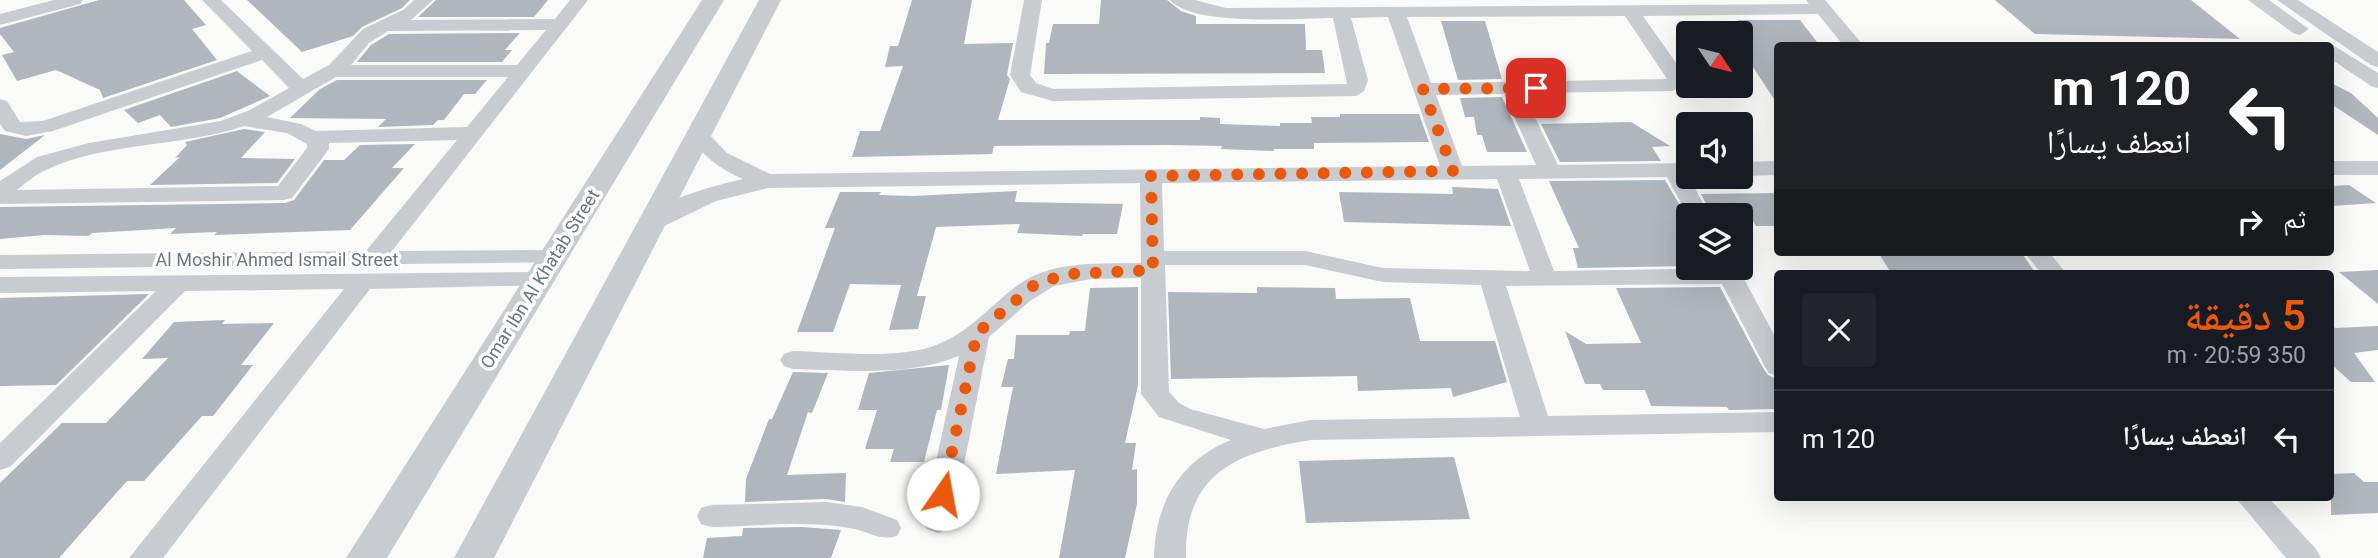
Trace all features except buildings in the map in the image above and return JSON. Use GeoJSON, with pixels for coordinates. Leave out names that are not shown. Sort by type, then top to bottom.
{"type":"FeatureCollection","features":[{"type":"Feature","properties":{"kind":"street"},"geometry":{"type":"LineString","coordinates":[[0,20],[74,0]]}},
{"type":"Feature","properties":{"kind":"street"},"geometry":{"type":"LineString","coordinates":[[211,0],[302,89]]}},
{"type":"Feature","properties":{"kind":"street"},"geometry":{"type":"LineString","coordinates":[[0,191],[28,169],[61,157],[195,133],[243,120],[278,105],[345,62],[359,40],[383,26],[403,19],[424,0]]}},
{"type":"Feature","properties":{"kind":"street"},"geometry":{"type":"LineString","coordinates":[[145,558],[579,0]]}},
{"type":"Feature","properties":{"kind":"street","name":"Omar Ibn Al Khatab Street"},"geometry":{"type":"LineString","coordinates":[[366,558],[713,0]]}},
{"type":"Feature","properties":{"kind":"street"},"geometry":{"type":"LineString","coordinates":[[474,558],[770,0]]}},
{"type":"Feature","properties":{"kind":"street"},"geometry":{"type":"LineString","coordinates":[[1032,0],[1020,75],[1022,82],[1029,89],[1053,95],[1349,92],[1357,87],[1358,80],[1341,13]]}},
{"type":"Feature","properties":{"kind":"street"},"geometry":{"type":"LineString","coordinates":[[1179,0],[1202,9],[1226,13],[1631,11],[1675,5],[1819,4],[1852,42]]}},
{"type":"Feature","properties":{"kind":"street"},"geometry":{"type":"LineString","coordinates":[[2257,0],[2318,42]]}},
{"type":"Feature","properties":{"kind":"street"},"geometry":{"type":"LineString","coordinates":[[2286,0],[2378,82]]}},
{"type":"Feature","properties":{"kind":"street"},"geometry":{"type":"LineString","coordinates":[[1423,89],[1672,85],[1677,82],[1631,11]]}},
{"type":"Feature","properties":{"kind":"street"},"geometry":{"type":"LineString","coordinates":[[1396,13],[1453,171]]}},
{"type":"Feature","properties":{"kind":"street"},"geometry":{"type":"LineString","coordinates":[[383,26],[560,24]]}},
{"type":"Feature","properties":{"kind":"street"},"geometry":{"type":"LineString","coordinates":[[2337,44],[2378,37]]}},
{"type":"Feature","properties":{"kind":"street"},"geometry":{"type":"LineString","coordinates":[[2337,44],[2375,56]]}},
{"type":"Feature","properties":{"kind":"street"},"geometry":{"type":"LineString","coordinates":[[0,105],[12,127],[36,129],[265,53]]}},
{"type":"Feature","properties":{"kind":"street"},"geometry":{"type":"LineString","coordinates":[[331,71],[523,71]]}},
{"type":"Feature","properties":{"kind":"street"},"geometry":{"type":"LineString","coordinates":[[1511,88],[1549,170]]}},
{"type":"Feature","properties":{"kind":"street"},"geometry":{"type":"LineString","coordinates":[[243,120],[301,131],[314,137],[473,133]]}},
{"type":"Feature","properties":{"kind":"street"},"geometry":{"type":"LineString","coordinates":[[698,134],[707,148],[722,161],[768,181]]}},
{"type":"Feature","properties":{"kind":"street"},"geometry":{"type":"LineString","coordinates":[[0,197],[284,193],[318,149],[314,137]]}},
{"type":"Feature","properties":{"kind":"street"},"geometry":{"type":"LineString","coordinates":[[1753,169],[1774,168]]}},
{"type":"Feature","properties":{"kind":"street"},"geometry":{"type":"LineString","coordinates":[[2334,168],[2378,168]]}},
{"type":"Feature","properties":{"kind":"street"},"geometry":{"type":"LineString","coordinates":[[1506,170],[1545,278]]}},
{"type":"Feature","properties":{"kind":"street"},"geometry":{"type":"LineString","coordinates":[[652,223],[677,207],[706,195],[768,181],[1676,170]]}},
{"type":"Feature","properties":{"kind":"street"},"geometry":{"type":"LineString","coordinates":[[1151,176],[1155,394],[1170,410],[1181,416],[1259,438]]}},
{"type":"Feature","properties":{"kind":"street"},"geometry":{"type":"LineString","coordinates":[[2039,256],[2051,270]]}},
{"type":"Feature","properties":{"kind":"street"},"geometry":{"type":"LineString","coordinates":[[793,360],[919,359],[952,349],[977,333],[1033,286],[1071,274],[1153,264],[1305,258],[1379,275],[1545,278],[1676,274]]}},
{"type":"Feature","properties":{"kind":"street","name":"Al Moshir Ahmed Ismail Street"},"geometry":{"type":"LineString","coordinates":[[0,262],[367,271],[547,269]]}},
{"type":"Feature","properties":{"kind":"street","name":"Al Moshir Ahmed Ismail Street"},"geometry":{"type":"LineString","coordinates":[[0,285],[179,283],[367,271]]}},
{"type":"Feature","properties":{"kind":"street"},"geometry":{"type":"LineString","coordinates":[[1491,278],[1537,426]]}},
{"type":"Feature","properties":{"kind":"street"},"geometry":{"type":"LineString","coordinates":[[1732,280],[1774,359]]}},
{"type":"Feature","properties":{"kind":"street"},"geometry":{"type":"LineString","coordinates":[[0,460],[179,283]]}},
{"type":"Feature","properties":{"kind":"street"},"geometry":{"type":"LineString","coordinates":[[938,521],[977,333]]}},
{"type":"Feature","properties":{"kind":"street"},"geometry":{"type":"LineString","coordinates":[[1170,558],[1173,516],[1191,483],[1221,456],[1259,438],[1311,430],[1774,422]]}},
{"type":"Feature","properties":{"kind":"street"},"geometry":{"type":"LineString","coordinates":[[2254,501],[2305,558]]}},
{"type":"Feature","properties":{"kind":"street"},"geometry":{"type":"LineString","coordinates":[[712,516],[826,513],[862,519],[886,528]]}},
{"type":"Feature","properties":{"kind":"route"},"geometry":{"type":"LineString","coordinates":[[943,494],[977,333],[1033,286],[1051,279],[1071,274],[1153,270],[1151,176],[1453,171],[1423,89],[1536,88]]}}]}
